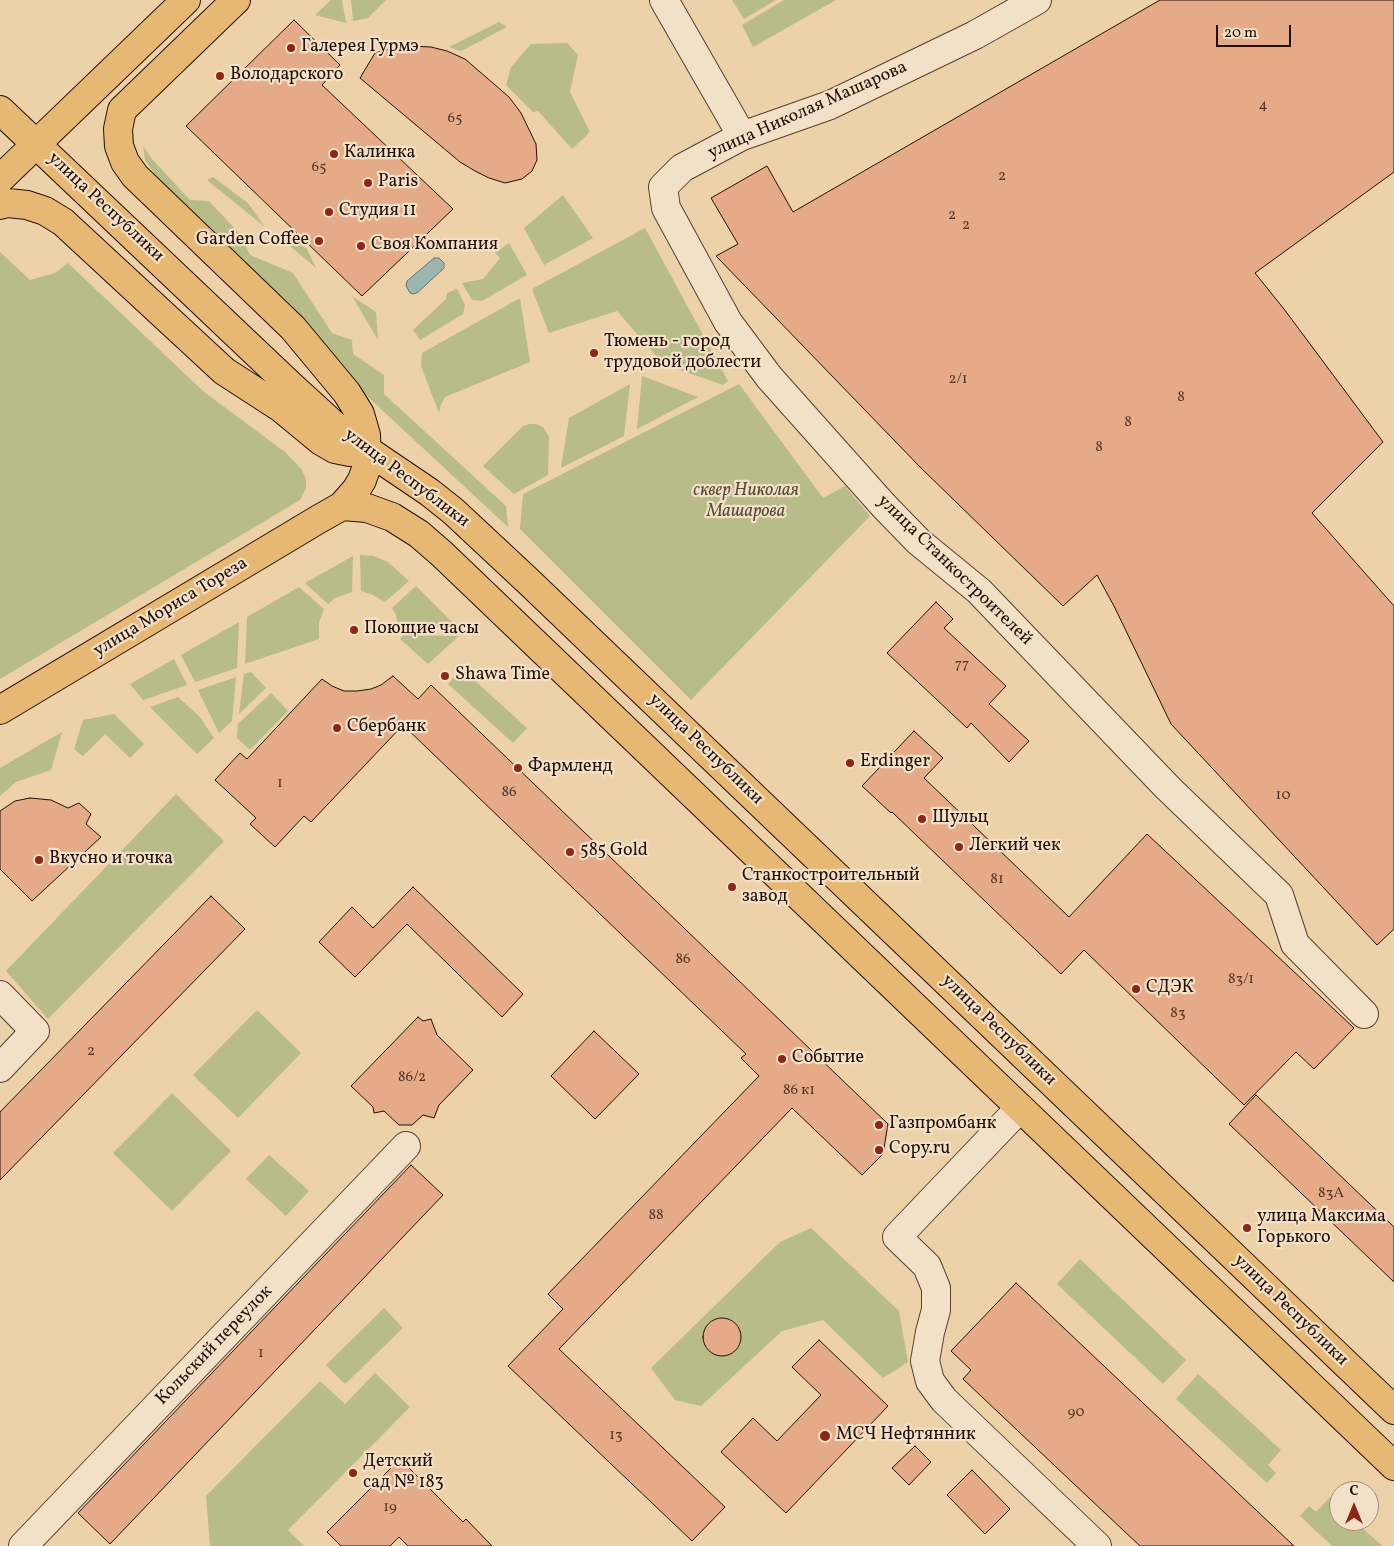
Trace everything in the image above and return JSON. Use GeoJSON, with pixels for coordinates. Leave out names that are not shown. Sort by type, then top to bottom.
{"type":"FeatureCollection","features":[{"type":"Feature","properties":{"kind":"main road"},"geometry":{"type":"LineString","coordinates":[[0,179],[186,0]]}},
{"type":"Feature","properties":{"kind":"main road"},"geometry":{"type":"LineString","coordinates":[[236,0],[122,110],[118,129],[119,146],[124,162],[134,176],[299,336],[348,393],[360,414],[366,435],[367,466],[356,490],[342,506]]}},
{"type":"Feature","properties":{"kind":"main road","name":"улица Республики"},"geometry":{"type":"LineString","coordinates":[[0,110],[334,425],[453,511],[1394,1410]]}},
{"type":"Feature","properties":{"kind":"main road"},"geometry":{"type":"LineString","coordinates":[[0,205],[27,205],[45,211],[64,222],[224,372],[281,408],[321,441],[335,448],[350,452],[367,450]]}},
{"type":"Feature","properties":{"kind":"main road","name":"улица Республики"},"geometry":{"type":"LineString","coordinates":[[342,506],[380,512],[405,524],[419,534],[508,616],[1394,1466]]}},
{"type":"Feature","properties":{"kind":"main road","name":"улица Мориса Тореза"},"geometry":{"type":"LineString","coordinates":[[0,710],[342,506]]}},
{"type":"Feature","properties":{"kind":"street"},"geometry":{"type":"LineString","coordinates":[[664,0],[742,136]]}},
{"type":"Feature","properties":{"kind":"street","name":"улица Николая Машарова"},"geometry":{"type":"LineString","coordinates":[[663,187],[682,168],[742,136],[830,105],[975,35],[1037,0]]}},
{"type":"Feature","properties":{"kind":"street","name":"улица Станкостроителей"},"geometry":{"type":"LineString","coordinates":[[663,187],[666,208],[728,322],[769,377],[884,506],[919,542],[979,591],[1168,788],[1279,895],[1295,944],[1364,1014]]}},
{"type":"Feature","properties":{"kind":"street"},"geometry":{"type":"LineString","coordinates":[[0,995],[36,1031],[0,1068]]}},
{"type":"Feature","properties":{"kind":"street"},"geometry":{"type":"LineString","coordinates":[[1020,1108],[896,1237],[927,1266],[936,1288],[936,1310],[925,1361],[930,1381],[944,1400],[1097,1546]]}},
{"type":"Feature","properties":{"kind":"street","name":"Кольский переулок"},"geometry":{"type":"LineString","coordinates":[[23,1546],[406,1146]]}},
{"type":"Feature","properties":{"kind":"green space"},"geometry":{"type":"Polygon","coordinates":[[[331,0],[342,0],[346,23],[315,15],[331,0]]]}},
{"type":"Feature","properties":{"kind":"green space"},"geometry":{"type":"Polygon","coordinates":[[[351,0],[386,0],[368,18],[353,21],[351,0]]]}},
{"type":"Feature","properties":{"kind":"green space"},"geometry":{"type":"Polygon","coordinates":[[[732,0],[776,0],[744,19],[732,0]]]}},
{"type":"Feature","properties":{"kind":"green space"},"geometry":{"type":"Polygon","coordinates":[[[784,0],[836,0],[753,47],[742,25],[784,0]]]}},
{"type":"Feature","properties":{"kind":"green space"},"geometry":{"type":"Polygon","coordinates":[[[499,22],[507,27],[461,51],[449,47],[499,22]]]}},
{"type":"Feature","properties":{"kind":"green space"},"geometry":{"type":"Polygon","coordinates":[[[567,43],[578,55],[570,92],[590,132],[572,149],[538,111],[533,112],[506,85],[511,67],[531,44],[567,43]]]}},
{"type":"Feature","properties":{"kind":"green space"},"geometry":{"type":"Polygon","coordinates":[[[143,146],[152,159],[190,200],[209,201],[239,233],[250,255],[293,273],[332,333],[352,340],[353,354],[384,375],[384,394],[506,506],[508,527],[368,397],[287,301],[184,205],[157,177],[145,160],[143,146]]]}},
{"type":"Feature","properties":{"kind":"green space"},"geometry":{"type":"Polygon","coordinates":[[[213,177],[248,203],[265,227],[207,180],[213,177]]]}},
{"type":"Feature","properties":{"kind":"green space"},"geometry":{"type":"Polygon","coordinates":[[[563,195],[593,238],[544,265],[524,228],[563,195]]]}},
{"type":"Feature","properties":{"kind":"green space"},"geometry":{"type":"Polygon","coordinates":[[[645,228],[728,381],[723,385],[663,364],[617,311],[549,333],[532,289],[645,228]]]}},
{"type":"Feature","properties":{"kind":"green space"},"geometry":{"type":"Polygon","coordinates":[[[278,236],[286,236],[307,249],[316,268],[278,236]]]}},
{"type":"Feature","properties":{"kind":"green space"},"geometry":{"type":"Polygon","coordinates":[[[509,243],[527,275],[482,301],[472,300],[462,283],[483,279],[500,258],[495,253],[509,243]]]}},
{"type":"Feature","properties":{"kind":"green space"},"geometry":{"type":"Polygon","coordinates":[[[0,252],[30,280],[55,273],[68,263],[204,392],[285,452],[302,470],[306,479],[306,488],[300,500],[0,679],[0,252]]]}},
{"type":"Feature","properties":{"kind":"green space"},"geometry":{"type":"Polygon","coordinates":[[[457,289],[465,305],[463,314],[420,340],[413,330],[446,299],[447,293],[457,289]]]}},
{"type":"Feature","properties":{"kind":"green space"},"geometry":{"type":"Polygon","coordinates":[[[352,296],[376,312],[378,340],[352,296]]]}},
{"type":"Feature","properties":{"kind":"green space"},"geometry":{"type":"Polygon","coordinates":[[[520,298],[530,362],[445,397],[439,413],[421,366],[422,353],[520,298]]]}},
{"type":"Feature","properties":{"kind":"green space"},"geometry":{"type":"Polygon","coordinates":[[[642,376],[698,397],[637,429],[642,376]]]}},
{"type":"Feature","properties":{"kind":"green space"},"geometry":{"type":"Polygon","coordinates":[[[630,384],[624,436],[561,468],[569,418],[630,384]]]}},
{"type":"Feature","properties":{"kind":"green space","name":"сквер Николая Машарова"},"geometry":{"type":"Polygon","coordinates":[[[739,384],[823,498],[845,486],[870,516],[691,700],[520,529],[523,494],[739,384]]]}},
{"type":"Feature","properties":{"kind":"green space"},"geometry":{"type":"Polygon","coordinates":[[[529,424],[543,427],[549,437],[548,475],[514,494],[483,466],[523,426],[529,424]]]}},
{"type":"Feature","properties":{"kind":"green space"},"geometry":{"type":"Polygon","coordinates":[[[360,555],[373,556],[388,562],[409,581],[385,602],[361,591],[360,555]]]}},
{"type":"Feature","properties":{"kind":"green space"},"geometry":{"type":"Polygon","coordinates":[[[353,556],[352,592],[335,598],[328,604],[305,583],[353,556]]]}},
{"type":"Feature","properties":{"kind":"green space"},"geometry":{"type":"Polygon","coordinates":[[[416,586],[458,628],[398,625],[392,608],[416,586]]]}},
{"type":"Feature","properties":{"kind":"green space"},"geometry":{"type":"Polygon","coordinates":[[[299,587],[324,609],[319,622],[319,639],[245,664],[247,617],[299,587]]]}},
{"type":"Feature","properties":{"kind":"green space"},"geometry":{"type":"Polygon","coordinates":[[[239,622],[237,668],[195,682],[181,655],[239,622]]]}},
{"type":"Feature","properties":{"kind":"green space"},"geometry":{"type":"Polygon","coordinates":[[[403,635],[459,636],[428,664],[400,639],[403,635]]]}},
{"type":"Feature","properties":{"kind":"green space"},"geometry":{"type":"Polygon","coordinates":[[[174,659],[187,685],[143,700],[130,684],[174,659]]]}},
{"type":"Feature","properties":{"kind":"green space"},"geometry":{"type":"Polygon","coordinates":[[[462,669],[527,728],[513,743],[448,684],[462,669]]]}},
{"type":"Feature","properties":{"kind":"green space"},"geometry":{"type":"Polygon","coordinates":[[[251,672],[266,688],[239,714],[244,674],[251,672]]]}},
{"type":"Feature","properties":{"kind":"green space"},"geometry":{"type":"Polygon","coordinates":[[[236,677],[232,721],[219,733],[198,690],[236,677]]]}},
{"type":"Feature","properties":{"kind":"green space"},"geometry":{"type":"Polygon","coordinates":[[[271,693],[288,711],[250,750],[237,738],[238,724],[271,693]]]}},
{"type":"Feature","properties":{"kind":"green space"},"geometry":{"type":"Polygon","coordinates":[[[178,697],[199,716],[214,738],[197,754],[150,707],[178,697]]]}},
{"type":"Feature","properties":{"kind":"green space"},"geometry":{"type":"Polygon","coordinates":[[[114,714],[144,744],[130,758],[105,734],[83,756],[74,749],[83,720],[114,714]]]}},
{"type":"Feature","properties":{"kind":"green space"},"geometry":{"type":"Polygon","coordinates":[[[62,732],[51,770],[16,782],[0,796],[0,768],[62,732]]]}},
{"type":"Feature","properties":{"kind":"green space"},"geometry":{"type":"Polygon","coordinates":[[[176,794],[224,841],[48,1019],[6,971],[176,794]]]}},
{"type":"Feature","properties":{"kind":"green space"},"geometry":{"type":"Polygon","coordinates":[[[257,1010],[301,1053],[238,1118],[193,1075],[257,1010]]]}},
{"type":"Feature","properties":{"kind":"green space"},"geometry":{"type":"Polygon","coordinates":[[[172,1093],[231,1151],[172,1211],[113,1153],[172,1093]]]}},
{"type":"Feature","properties":{"kind":"green space"},"geometry":{"type":"Polygon","coordinates":[[[269,1155],[309,1191],[286,1216],[246,1179],[269,1155]]]}},
{"type":"Feature","properties":{"kind":"green space"},"geometry":{"type":"Polygon","coordinates":[[[811,1228],[899,1311],[908,1362],[883,1378],[823,1320],[782,1331],[701,1406],[675,1400],[651,1368],[780,1242],[811,1228]]]}},
{"type":"Feature","properties":{"kind":"green space"},"geometry":{"type":"Polygon","coordinates":[[[1080,1259],[1186,1360],[1163,1384],[1057,1284],[1080,1259]]]}},
{"type":"Feature","properties":{"kind":"green space"},"geometry":{"type":"Polygon","coordinates":[[[384,1308],[403,1328],[345,1384],[326,1365],[384,1308]]]}},
{"type":"Feature","properties":{"kind":"green space"},"geometry":{"type":"Polygon","coordinates":[[[375,1373],[410,1407],[288,1530],[304,1546],[210,1546],[206,1496],[320,1381],[345,1404],[375,1373]]]}},
{"type":"Feature","properties":{"kind":"green space"},"geometry":{"type":"Polygon","coordinates":[[[1198,1374],[1281,1450],[1268,1465],[1276,1473],[1267,1483],[1176,1399],[1198,1374]]]}},
{"type":"Feature","properties":{"kind":"green space"},"geometry":{"type":"Polygon","coordinates":[[[1329,1498],[1329,1531],[1366,1531],[1382,1546],[1332,1546],[1300,1516],[1309,1506],[1316,1512],[1329,1498]]]}},
{"type":"Feature","properties":{"kind":"water"},"geometry":{"type":"Polygon","coordinates":[[[434,258],[439,258],[444,263],[444,268],[417,293],[410,293],[406,286],[407,281],[434,258]]]}},
{"type":"Feature","properties":{"kind":"building"},"geometry":{"type":"Polygon","coordinates":[[[1160,0],[1394,0],[1394,172],[1255,273],[1383,442],[1312,513],[1394,606],[1394,929],[1377,945],[1171,724],[1097,575],[1063,606],[921,468],[716,256],[738,244],[711,198],[767,166],[793,212],[1160,0]]]}},
{"type":"Feature","properties":{"kind":"building"},"geometry":{"type":"Polygon","coordinates":[[[294,20],[340,65],[322,85],[453,209],[362,296],[186,126],[294,20]]]}},
{"type":"Feature","properties":{"kind":"building"},"geometry":{"type":"Polygon","coordinates":[[[411,46],[431,47],[447,51],[465,59],[509,97],[521,113],[536,144],[537,160],[532,171],[522,179],[505,183],[475,171],[460,162],[360,78],[375,53],[411,46]]]}},
{"type":"Feature","properties":{"kind":"building"},"geometry":{"type":"Polygon","coordinates":[[[936,602],[953,619],[944,628],[1006,686],[989,704],[1029,741],[1009,762],[971,723],[967,728],[887,653],[936,602]]]}},
{"type":"Feature","properties":{"kind":"building"},"geometry":{"type":"Polygon","coordinates":[[[393,676],[418,699],[431,685],[888,1124],[883,1154],[862,1175],[792,1108],[559,1349],[725,1507],[692,1541],[508,1366],[563,1309],[548,1294],[759,1076],[741,1058],[746,1054],[403,725],[311,822],[304,816],[275,847],[250,824],[256,818],[215,780],[240,753],[247,759],[322,679],[344,691],[357,691],[381,685],[393,676]]]}},
{"type":"Feature","properties":{"kind":"building"},"geometry":{"type":"Polygon","coordinates":[[[914,731],[943,758],[924,778],[1069,917],[1147,834],[1354,1028],[1314,1069],[1296,1052],[1244,1105],[1084,950],[1061,974],[892,812],[862,786],[914,731]]]}},
{"type":"Feature","properties":{"kind":"building","name":"Вкусно и точка"},"geometry":{"type":"Polygon","coordinates":[[[30,798],[51,800],[68,808],[79,803],[91,814],[86,824],[101,837],[32,901],[0,869],[0,811],[15,801],[30,798]]]}},
{"type":"Feature","properties":{"kind":"building"},"geometry":{"type":"Polygon","coordinates":[[[413,887],[523,994],[502,1017],[407,924],[355,977],[319,942],[352,907],[373,928],[413,887]]]}},
{"type":"Feature","properties":{"kind":"building"},"geometry":{"type":"Polygon","coordinates":[[[211,896],[245,929],[0,1180],[0,1112],[211,896]]]}},
{"type":"Feature","properties":{"kind":"building"},"geometry":{"type":"Polygon","coordinates":[[[418,1017],[423,1021],[431,1019],[437,1035],[473,1070],[439,1105],[434,1118],[423,1115],[412,1125],[399,1125],[384,1111],[374,1113],[373,1107],[351,1086],[418,1017]]]}},
{"type":"Feature","properties":{"kind":"building"},"geometry":{"type":"Polygon","coordinates":[[[594,1031],[639,1074],[595,1119],[551,1076],[594,1031]]]}},
{"type":"Feature","properties":{"kind":"building"},"geometry":{"type":"Polygon","coordinates":[[[1256,1095],[1394,1227],[1394,1282],[1229,1124],[1256,1095]]]}},
{"type":"Feature","properties":{"kind":"building"},"geometry":{"type":"Polygon","coordinates":[[[411,1165],[443,1195],[110,1544],[78,1513],[411,1165]]]}},
{"type":"Feature","properties":{"kind":"building"},"geometry":{"type":"Polygon","coordinates":[[[1016,1283],[1294,1546],[1140,1546],[963,1379],[971,1370],[951,1351],[1016,1283]]]}},
{"type":"Feature","properties":{"kind":"building"},"geometry":{"type":"Polygon","coordinates":[[[722,1318],[735,1324],[741,1337],[735,1350],[722,1356],[709,1350],[703,1337],[709,1324],[722,1318]]]}},
{"type":"Feature","properties":{"kind":"building"},"geometry":{"type":"Polygon","coordinates":[[[819,1340],[888,1406],[786,1513],[721,1452],[753,1418],[777,1441],[821,1395],[792,1367],[819,1340]]]}},
{"type":"Feature","properties":{"kind":"building"},"geometry":{"type":"Polygon","coordinates":[[[915,1446],[931,1462],[909,1485],[892,1468],[915,1446]]]}},
{"type":"Feature","properties":{"kind":"building"},"geometry":{"type":"Polygon","coordinates":[[[400,1459],[463,1522],[466,1519],[492,1546],[408,1546],[399,1537],[390,1546],[341,1546],[327,1532],[400,1459]]]}},
{"type":"Feature","properties":{"kind":"building"},"geometry":{"type":"Polygon","coordinates":[[[972,1470],[1010,1509],[985,1534],[947,1495],[972,1470]]]}},
{"type":"Feature","properties":{"kind":"place","name":"Галерея Гурмэ"},"geometry":{"type":"Point","coordinates":[291,48]}},
{"type":"Feature","properties":{"kind":"place","name":"Володарского"},"geometry":{"type":"Point","coordinates":[220,76]}},
{"type":"Feature","properties":{"kind":"place","name":"Калинка"},"geometry":{"type":"Point","coordinates":[334,154]}},
{"type":"Feature","properties":{"kind":"place","name":"Paris"},"geometry":{"type":"Point","coordinates":[368,183]}},
{"type":"Feature","properties":{"kind":"place","name":"Студия 11"},"geometry":{"type":"Point","coordinates":[329,212]}},
{"type":"Feature","properties":{"kind":"place","name":"Garden Coffee"},"geometry":{"type":"Point","coordinates":[319,241]}},
{"type":"Feature","properties":{"kind":"place","name":"Своя Компания"},"geometry":{"type":"Point","coordinates":[361,246]}},
{"type":"Feature","properties":{"kind":"place","name":"Тюмень - город трудовой доблести"},"geometry":{"type":"Point","coordinates":[594,353]}},
{"type":"Feature","properties":{"kind":"place","name":"Поющие часы"},"geometry":{"type":"Point","coordinates":[354,630]}},
{"type":"Feature","properties":{"kind":"place","name":"Shawa Time"},"geometry":{"type":"Point","coordinates":[445,676]}},
{"type":"Feature","properties":{"kind":"place","name":"Сбербанк"},"geometry":{"type":"Point","coordinates":[337,728]}},
{"type":"Feature","properties":{"kind":"place","name":"Erdinger"},"geometry":{"type":"Point","coordinates":[850,763]}},
{"type":"Feature","properties":{"kind":"place","name":"Фармленд"},"geometry":{"type":"Point","coordinates":[518,768]}},
{"type":"Feature","properties":{"kind":"place","name":"Шульц"},"geometry":{"type":"Point","coordinates":[922,819]}},
{"type":"Feature","properties":{"kind":"place","name":"Легкий чек"},"geometry":{"type":"Point","coordinates":[959,847]}},
{"type":"Feature","properties":{"kind":"place","name":"585 Gold"},"geometry":{"type":"Point","coordinates":[570,852]}},
{"type":"Feature","properties":{"kind":"place","name":"Вкусно и точка"},"geometry":{"type":"Point","coordinates":[39,860]}},
{"type":"Feature","properties":{"kind":"place","name":"Станкостроительный завод"},"geometry":{"type":"Point","coordinates":[732,887]}},
{"type":"Feature","properties":{"kind":"place","name":"СДЭК"},"geometry":{"type":"Point","coordinates":[1136,989]}},
{"type":"Feature","properties":{"kind":"place","name":"Событие"},"geometry":{"type":"Point","coordinates":[782,1059]}},
{"type":"Feature","properties":{"kind":"place","name":"Газпромбанк"},"geometry":{"type":"Point","coordinates":[879,1125]}},
{"type":"Feature","properties":{"kind":"place","name":"Copy.ru"},"geometry":{"type":"Point","coordinates":[879,1150]}},
{"type":"Feature","properties":{"kind":"place","name":"улица Максима Горького"},"geometry":{"type":"Point","coordinates":[1247,1228]}},
{"type":"Feature","properties":{"kind":"place","name":"МСЧ Нефтянник"},"geometry":{"type":"Point","coordinates":[825,1436]}},
{"type":"Feature","properties":{"kind":"place","name":"Детский сад № 183"},"geometry":{"type":"Point","coordinates":[353,1473]}}]}
